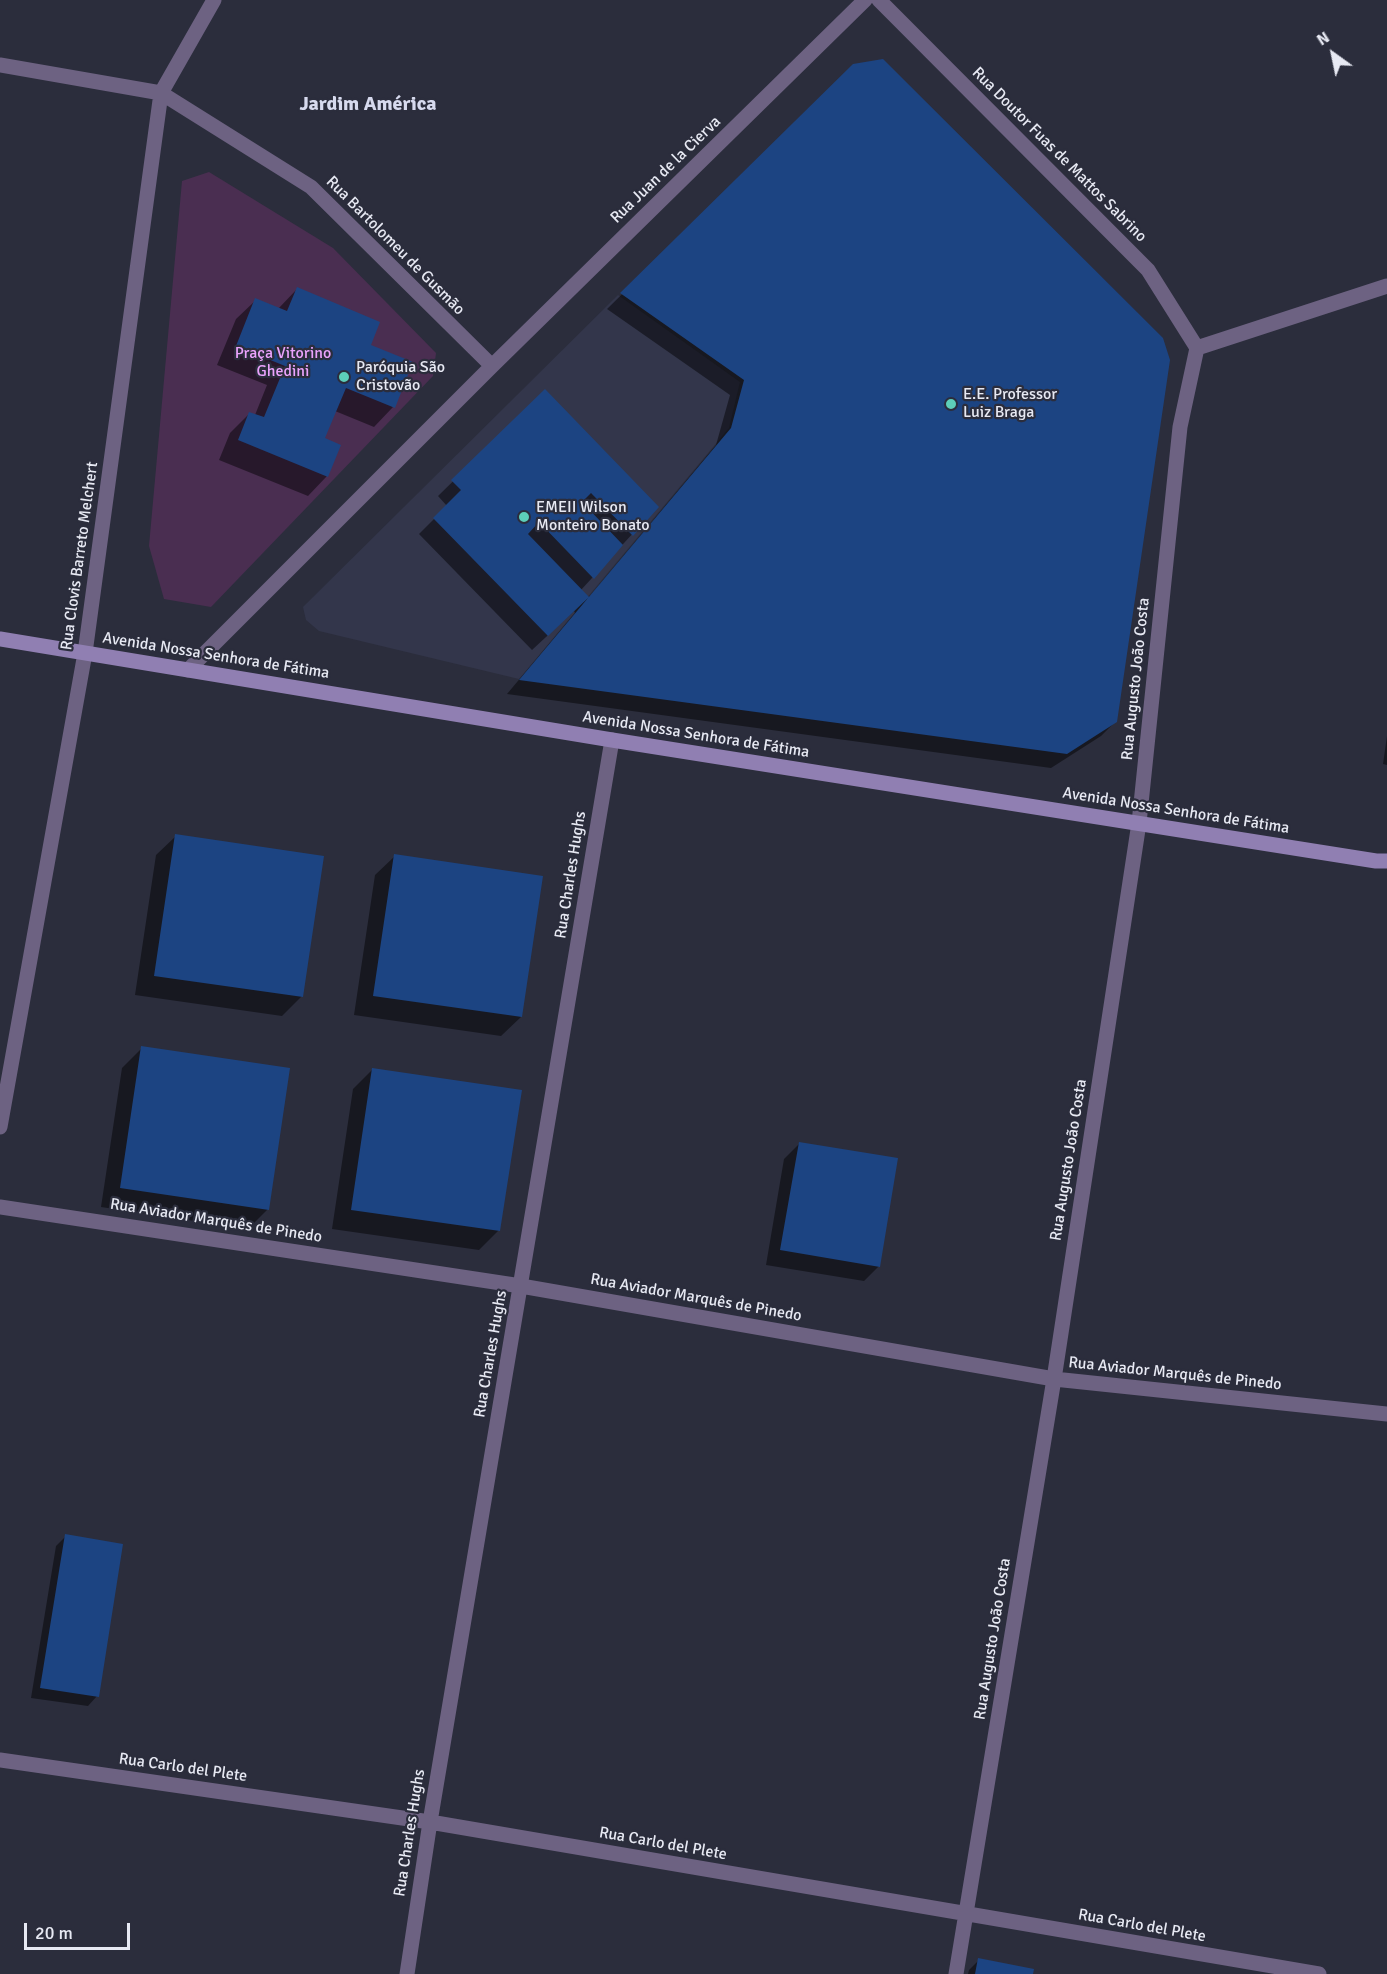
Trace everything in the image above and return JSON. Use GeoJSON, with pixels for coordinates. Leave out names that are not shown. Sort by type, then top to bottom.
{"type":"FeatureCollection","features":[{"type":"Feature","properties":{"kind":"street","name":"Rua Clovis Barreto Melchert"},"geometry":{"type":"LineString","coordinates":[[0,1127],[85,653],[161,93],[213,0]]}},
{"type":"Feature","properties":{"kind":"street","name":"Rua Juan de la Cierva"},"geometry":{"type":"LineString","coordinates":[[492,366],[865,0]]}},
{"type":"Feature","properties":{"kind":"street","name":"Rua Doutor Fuas de Mattos Sabrino"},"geometry":{"type":"LineString","coordinates":[[879,0],[1148,270],[1197,348]]}},
{"type":"Feature","properties":{"kind":"street","name":"Rua Bartolomeu de Gusmão"},"geometry":{"type":"LineString","coordinates":[[0,65],[161,93],[311,187],[492,366]]}},
{"type":"Feature","properties":{"kind":"street"},"geometry":{"type":"LineString","coordinates":[[1197,348],[1387,286]]}},
{"type":"Feature","properties":{"kind":"street","name":"Rua Augusto João Costa"},"geometry":{"type":"LineString","coordinates":[[956,1974],[1054,1379],[1139,823],[1180,427],[1197,348]]}},
{"type":"Feature","properties":{"kind":"street"},"geometry":{"type":"LineString","coordinates":[[188,670],[492,366]]}},
{"type":"Feature","properties":{"kind":"street","name":"Avenida Nossa Senhora de Fátima"},"geometry":{"type":"LineString","coordinates":[[0,639],[612,740],[1387,861]]}},
{"type":"Feature","properties":{"kind":"street","name":"Rua Charles Hughs"},"geometry":{"type":"LineString","coordinates":[[407,1974],[430,1822],[612,740]]}},
{"type":"Feature","properties":{"kind":"street","name":"Rua Aviador Marquês de Pinedo"},"geometry":{"type":"LineString","coordinates":[[0,1207],[521,1286],[1054,1379],[1387,1414]]}},
{"type":"Feature","properties":{"kind":"street","name":"Rua Carlo del Plete"},"geometry":{"type":"LineString","coordinates":[[0,1760],[430,1822],[1319,1974]]}},
{"type":"Feature","properties":{"kind":"shaded area","name":"EMEII Wilson Monteiro Bonato"},"geometry":{"type":"Polygon","coordinates":[[[618,295],[740,382],[729,428],[519,679],[319,631],[306,620],[303,607],[618,295]]]}},
{"type":"Feature","properties":{"kind":"green space","name":"Praça Vitorino Ghedini"},"geometry":{"type":"Polygon","coordinates":[[[209,172],[333,248],[436,353],[433,376],[211,607],[164,599],[149,546],[182,181],[209,172]]]}},
{"type":"Feature","properties":{"kind":"building","name":"E.E. Professor Luiz Braga"},"geometry":{"type":"Polygon","coordinates":[[[883,59],[1163,338],[1170,360],[1117,722],[1067,754],[519,680],[731,428],[744,380],[620,293],[853,64],[883,59]]]}},
{"type":"Feature","properties":{"kind":"building","name":"Paróquia São Cristovão"},"geometry":{"type":"Polygon","coordinates":[[[297,287],[380,322],[371,345],[413,362],[395,408],[346,388],[325,438],[341,445],[328,477],[238,440],[249,412],[264,417],[285,366],[236,346],[255,298],[287,311],[297,287]]]}},
{"type":"Feature","properties":{"kind":"building"},"geometry":{"type":"Polygon","coordinates":[[[545,389],[659,507],[633,536],[591,493],[582,502],[623,545],[594,579],[539,522],[528,534],[589,597],[548,636],[433,518],[461,490],[451,480],[545,389]]]}},
{"type":"Feature","properties":{"kind":"building"},"geometry":{"type":"Polygon","coordinates":[[[175,834],[324,856],[303,997],[154,976],[175,834]]]}},
{"type":"Feature","properties":{"kind":"building"},"geometry":{"type":"Polygon","coordinates":[[[394,854],[543,876],[522,1017],[373,996],[394,854]]]}},
{"type":"Feature","properties":{"kind":"building"},"geometry":{"type":"Polygon","coordinates":[[[141,1046],[290,1068],[269,1210],[120,1188],[141,1046]]]}},
{"type":"Feature","properties":{"kind":"building"},"geometry":{"type":"Polygon","coordinates":[[[372,1068],[522,1090],[500,1231],[351,1210],[372,1068]]]}},
{"type":"Feature","properties":{"kind":"building"},"geometry":{"type":"Polygon","coordinates":[[[799,1142],[898,1158],[880,1267],[780,1250],[799,1142]]]}},
{"type":"Feature","properties":{"kind":"building"},"geometry":{"type":"Polygon","coordinates":[[[65,1534],[123,1544],[99,1697],[40,1688],[65,1534]]]}},
{"type":"Feature","properties":{"kind":"building"},"geometry":{"type":"Polygon","coordinates":[[[978,1958],[1034,1969],[1033,1974],[975,1974],[978,1958]]]}},
{"type":"Feature","properties":{"kind":"place","name":"Paróquia São Cristovão"},"geometry":{"type":"Point","coordinates":[344,377]}},
{"type":"Feature","properties":{"kind":"place","name":"E.E. Professor Luiz Braga"},"geometry":{"type":"Point","coordinates":[951,404]}},
{"type":"Feature","properties":{"kind":"place","name":"EMEII Wilson Monteiro Bonato"},"geometry":{"type":"Point","coordinates":[524,517]}},
{"type":"Feature","properties":{"kind":"district","name":"Jardim América"},"geometry":{"type":"Point","coordinates":[368,105]}}]}
